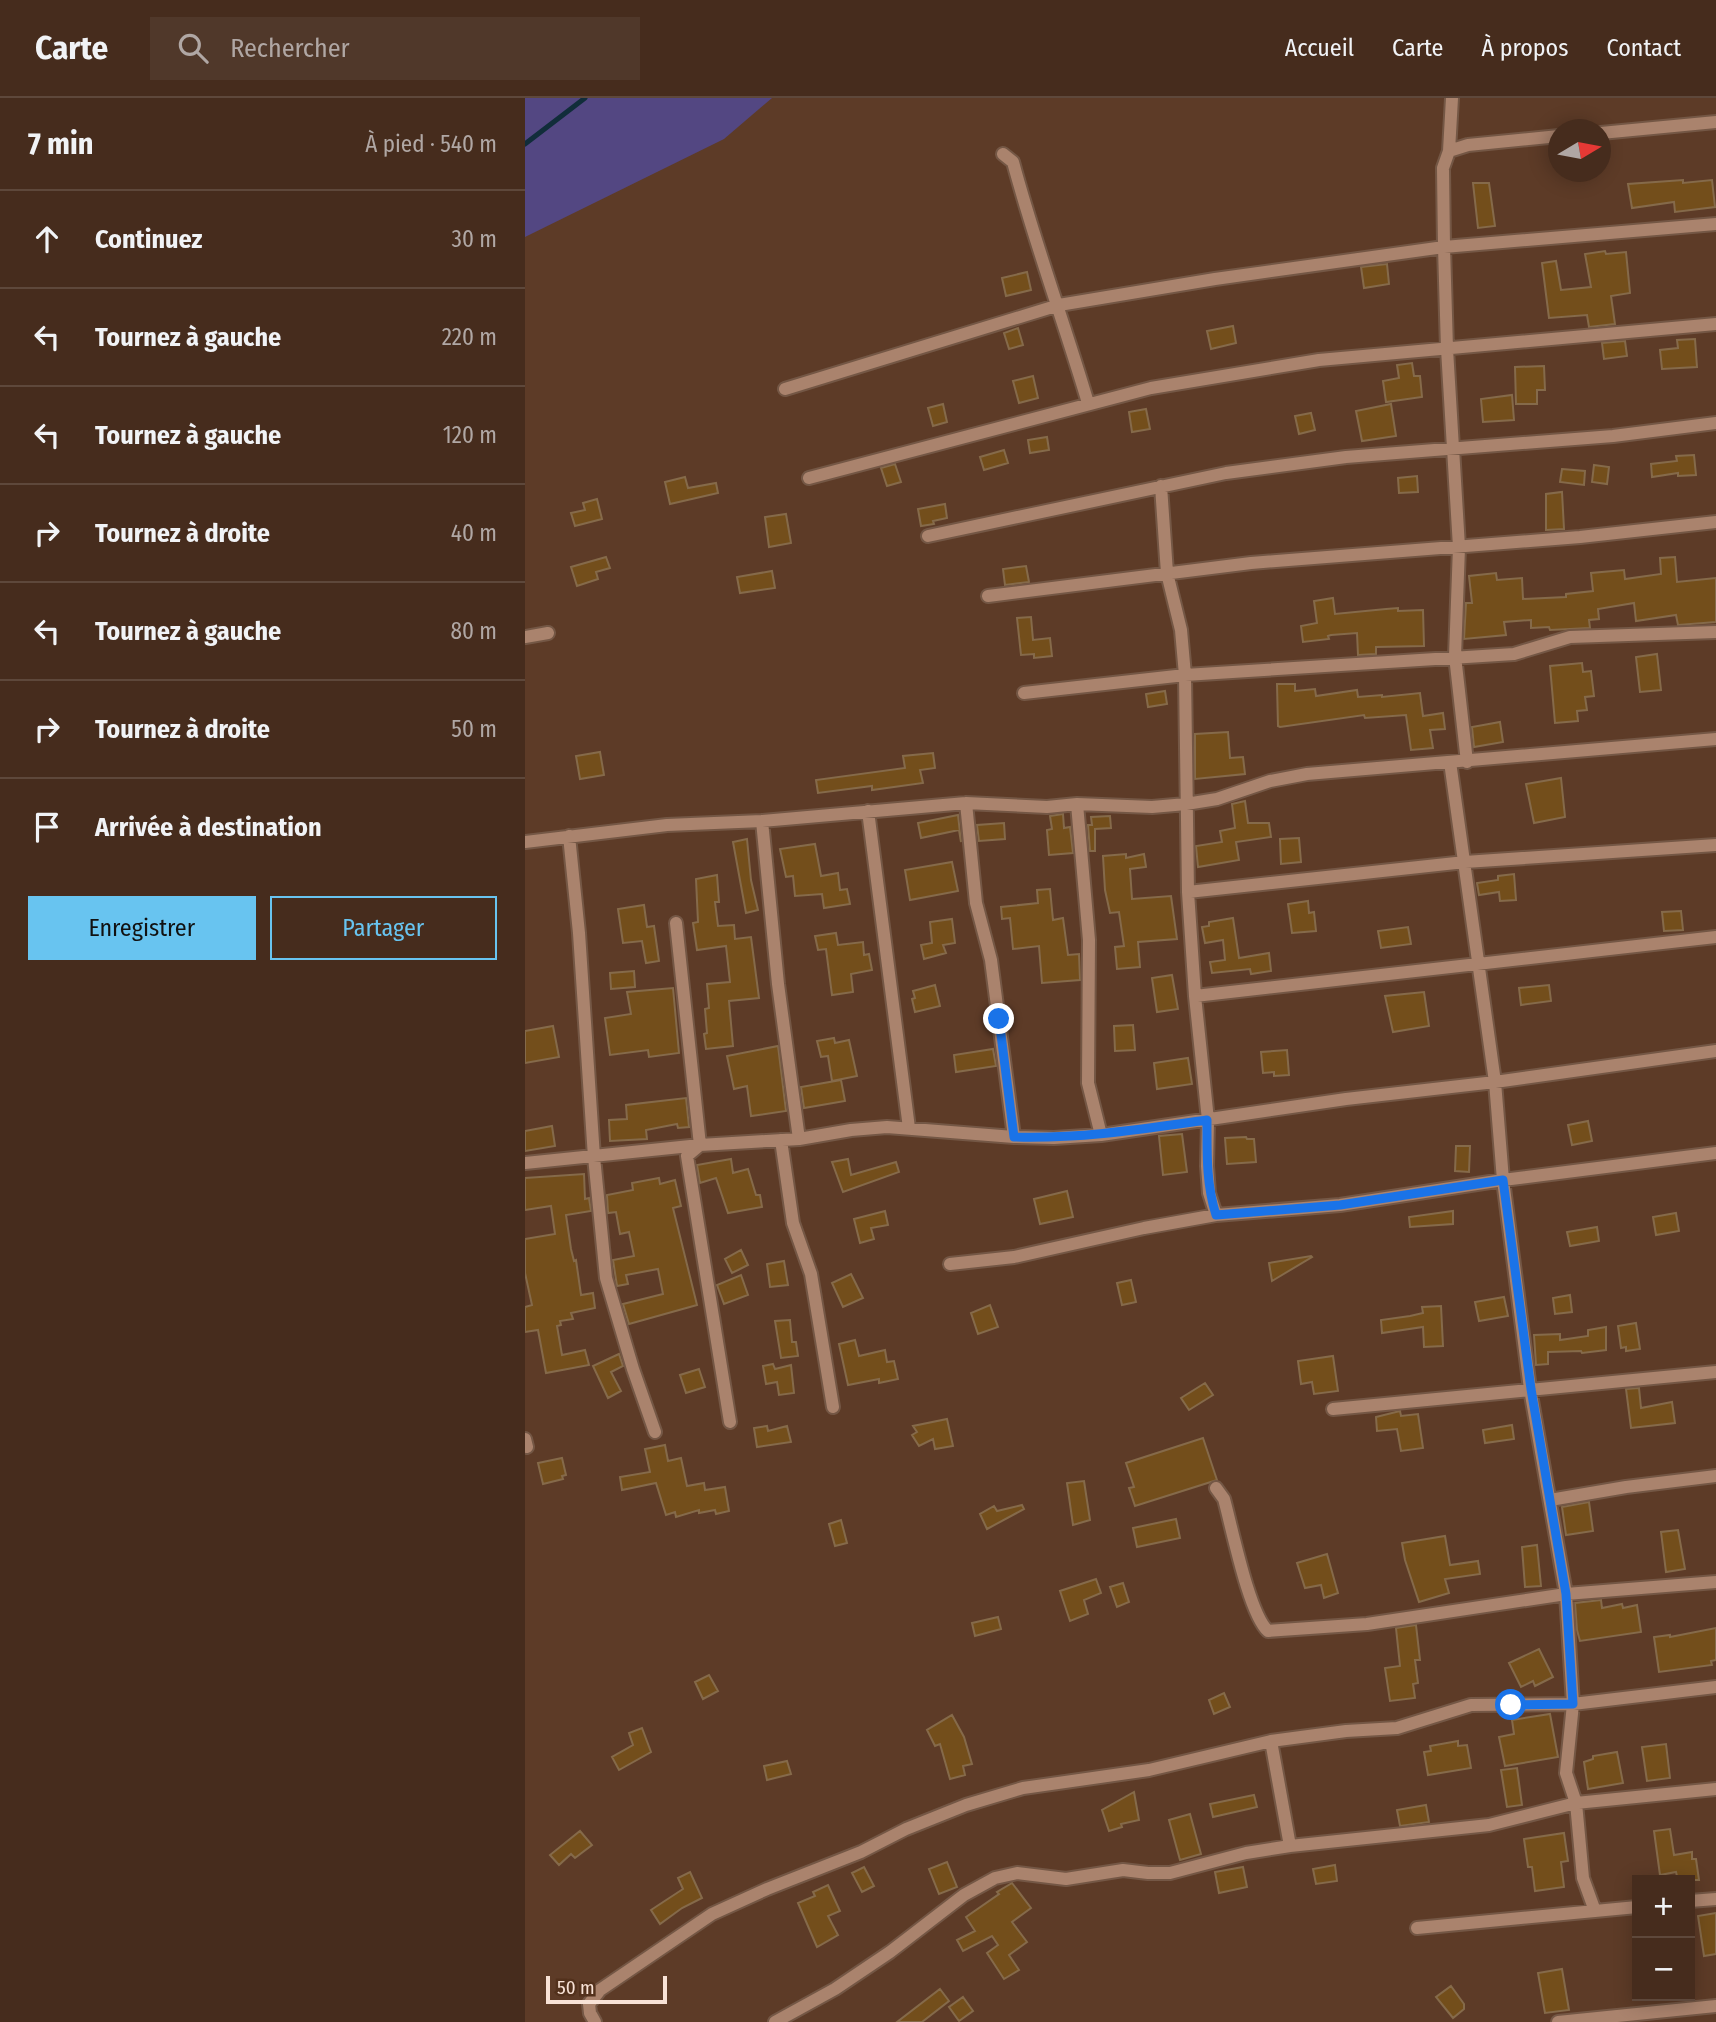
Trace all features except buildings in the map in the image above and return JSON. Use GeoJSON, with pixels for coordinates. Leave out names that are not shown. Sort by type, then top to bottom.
{"type":"FeatureCollection","features":[{"type":"Feature","properties":{"kind":"street"},"geometry":{"type":"LineString","coordinates":[[1452,98],[1449,151],[1443,168],[1444,247],[1459,547],[1455,656],[1467,762]]}},
{"type":"Feature","properties":{"kind":"street"},"geometry":{"type":"LineString","coordinates":[[1611,131],[1716,122]]}},
{"type":"Feature","properties":{"kind":"street"},"geometry":{"type":"LineString","coordinates":[[1449,151],[1468,145],[1548,137]]}},
{"type":"Feature","properties":{"kind":"street"},"geometry":{"type":"LineString","coordinates":[[1003,154],[1013,163],[1037,249],[1059,305],[1088,403]]}},
{"type":"Feature","properties":{"kind":"street"},"geometry":{"type":"LineString","coordinates":[[785,389],[1059,305],[1215,279],[1444,247],[1716,223]]}},
{"type":"Feature","properties":{"kind":"street"},"geometry":{"type":"LineString","coordinates":[[809,478],[1151,388],[1319,360],[1716,324]]}},
{"type":"Feature","properties":{"kind":"street"},"geometry":{"type":"LineString","coordinates":[[928,536],[1226,473],[1346,457],[1613,436],[1716,424]]}},
{"type":"Feature","properties":{"kind":"street"},"geometry":{"type":"LineString","coordinates":[[1161,486],[1167,573],[1181,630],[1185,675],[1188,892],[1207,1120],[1209,1193],[1216,1215]]}},
{"type":"Feature","properties":{"kind":"street"},"geometry":{"type":"LineString","coordinates":[[988,596],[1251,563],[1580,537],[1716,522]]}},
{"type":"Feature","properties":{"kind":"street"},"geometry":{"type":"LineString","coordinates":[[1024,693],[1185,675],[1514,654],[1570,637],[1716,632]]}},
{"type":"Feature","properties":{"kind":"street"},"geometry":{"type":"LineString","coordinates":[[525,637],[548,633]]}},
{"type":"Feature","properties":{"kind":"street"},"geometry":{"type":"LineString","coordinates":[[525,842],[667,825],[761,821],[966,803],[1047,807],[1077,804],[1152,807],[1217,799],[1270,781],[1307,774],[1716,739]]}},
{"type":"Feature","properties":{"kind":"street"},"geometry":{"type":"LineString","coordinates":[[1450,762],[1495,1083],[1503,1180],[1531,1389],[1566,1594],[1573,1704],[1566,1773],[1576,1803],[1583,1878],[1595,1911]]}},
{"type":"Feature","properties":{"kind":"street"},"geometry":{"type":"LineString","coordinates":[[966,803],[976,902],[991,960],[1014,1137]]}},
{"type":"Feature","properties":{"kind":"street"},"geometry":{"type":"LineString","coordinates":[[1077,804],[1089,940],[1088,1083],[1101,1135]]}},
{"type":"Feature","properties":{"kind":"street"},"geometry":{"type":"LineString","coordinates":[[868,811],[909,1128]]}},
{"type":"Feature","properties":{"kind":"street"},"geometry":{"type":"LineString","coordinates":[[761,821],[778,984],[799,1139]]}},
{"type":"Feature","properties":{"kind":"street"},"geometry":{"type":"LineString","coordinates":[[569,836],[606,1278],[655,1432]]}},
{"type":"Feature","properties":{"kind":"street"},"geometry":{"type":"LineString","coordinates":[[1188,892],[1465,863],[1716,845]]}},
{"type":"Feature","properties":{"kind":"street"},"geometry":{"type":"LineString","coordinates":[[676,923],[700,1145]]}},
{"type":"Feature","properties":{"kind":"street"},"geometry":{"type":"LineString","coordinates":[[1195,996],[1716,937]]}},
{"type":"Feature","properties":{"kind":"street"},"geometry":{"type":"LineString","coordinates":[[525,1163],[700,1145],[799,1139],[887,1127],[1014,1137],[1101,1135],[1346,1099],[1495,1083],[1716,1051]]}},
{"type":"Feature","properties":{"kind":"street"},"geometry":{"type":"LineString","coordinates":[[781,1140],[793,1223],[811,1275],[833,1407]]}},
{"type":"Feature","properties":{"kind":"street"},"geometry":{"type":"LineString","coordinates":[[700,1145],[687,1156],[730,1422]]}},
{"type":"Feature","properties":{"kind":"street"},"geometry":{"type":"LineString","coordinates":[[950,1264],[1014,1257],[1216,1215],[1340,1205],[1503,1180],[1716,1153]]}},
{"type":"Feature","properties":{"kind":"street"},"geometry":{"type":"LineString","coordinates":[[1332,1409],[1716,1372]]}},
{"type":"Feature","properties":{"kind":"street"},"geometry":{"type":"LineString","coordinates":[[1550,1500],[1716,1476]]}},
{"type":"Feature","properties":{"kind":"street"},"geometry":{"type":"LineString","coordinates":[[1216,1488],[1224,1499],[1251,1598],[1262,1626],[1268,1632],[1367,1624],[1566,1594],[1716,1582]]}},
{"type":"Feature","properties":{"kind":"street"},"geometry":{"type":"LineString","coordinates":[[595,2022],[589,2004],[600,1990],[712,1914],[966,1805],[1023,1788],[1149,1770],[1271,1741],[1346,1731],[1397,1728],[1471,1706],[1573,1704],[1716,1687]]}},
{"type":"Feature","properties":{"kind":"street"},"geometry":{"type":"LineString","coordinates":[[1271,1741],[1290,1846]]}},
{"type":"Feature","properties":{"kind":"street"},"geometry":{"type":"LineString","coordinates":[[775,2022],[835,1989],[890,1952],[964,1895],[995,1878],[1017,1873],[1066,1879],[1123,1870],[1148,1874],[1170,1873],[1246,1853],[1290,1846],[1489,1825],[1576,1803],[1716,1789]]}},
{"type":"Feature","properties":{"kind":"street"},"geometry":{"type":"LineString","coordinates":[[1695,1901],[1716,1899]]}},
{"type":"Feature","properties":{"kind":"street"},"geometry":{"type":"LineString","coordinates":[[1417,1928],[1632,1907]]}},
{"type":"Feature","properties":{"kind":"street"},"geometry":{"type":"LineString","coordinates":[[1558,2022],[1716,2006]]}},
{"type":"Feature","properties":{"kind":"shaded area"},"geometry":{"type":"Polygon","coordinates":[[[525,98],[772,98],[724,139],[525,237],[525,98]]]}},
{"type":"Feature","properties":{"kind":"waterway"},"geometry":{"type":"LineString","coordinates":[[525,144],[585,98]]}},
{"type":"Feature","properties":{"kind":"route"},"geometry":{"type":"LineString","coordinates":[[999,1019],[1014,1137],[1101,1135],[1207,1120],[1209,1193],[1216,1215],[1340,1205],[1503,1180],[1538,1436],[1566,1594],[1573,1704],[1511,1705]]}}]}
